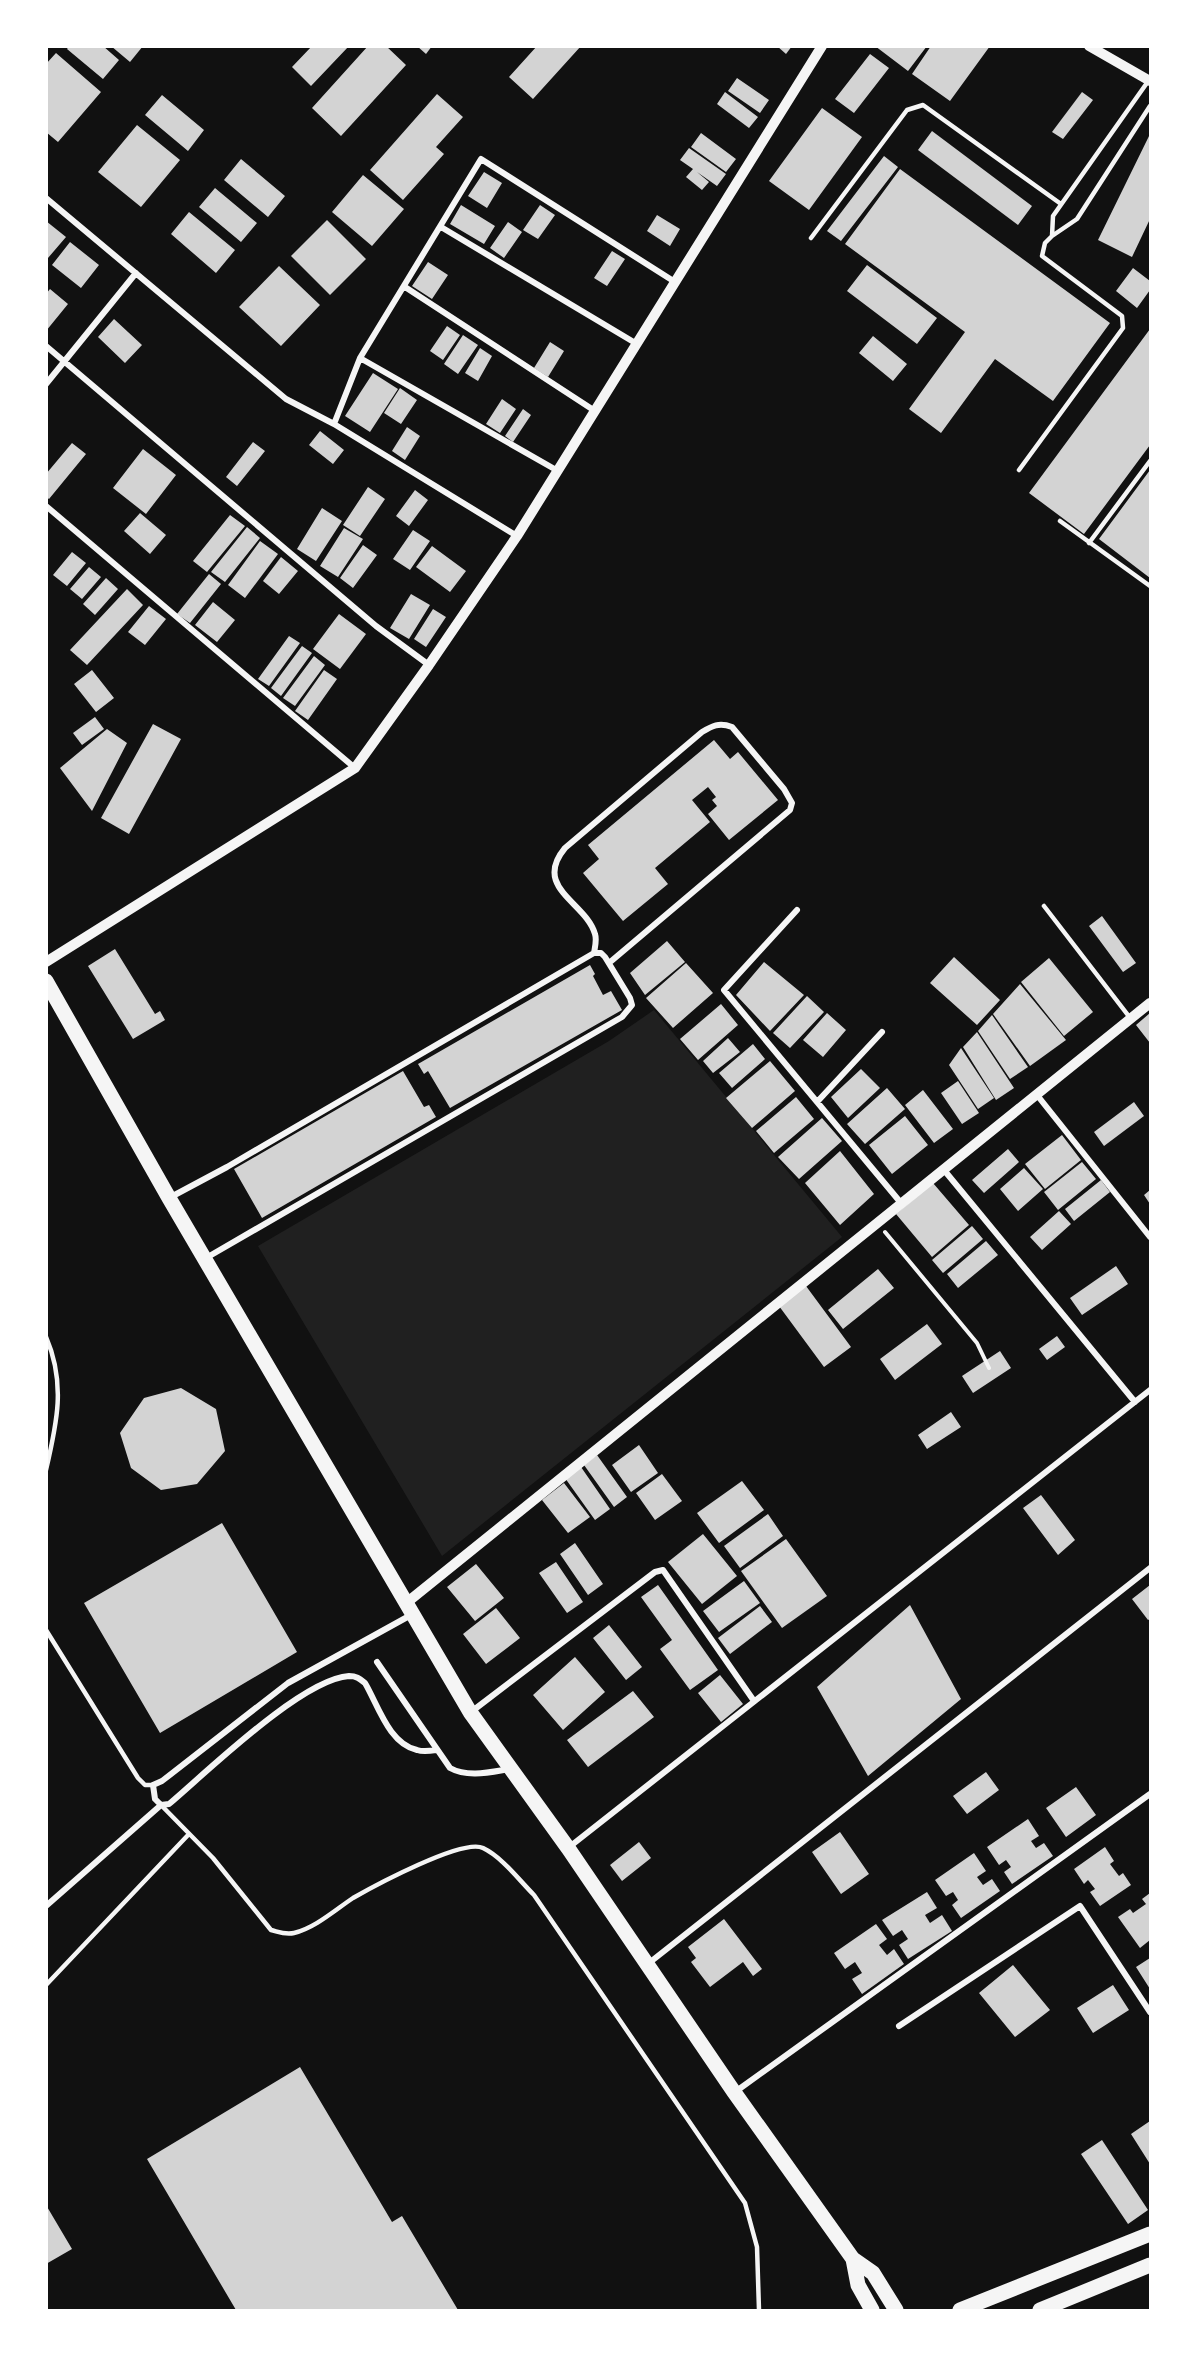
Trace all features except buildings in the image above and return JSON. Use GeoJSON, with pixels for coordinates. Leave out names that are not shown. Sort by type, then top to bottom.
{"type":"FeatureCollection","features":[{"type":"Feature","properties":{"kind":"main road"},"geometry":{"type":"LineString","coordinates":[[46,981],[169,1198],[470,1712],[568,1848],[734,2092],[853,2259],[873,2273],[896,2310]]}},
{"type":"Feature","properties":{"kind":"main road"},"geometry":{"type":"LineString","coordinates":[[960,2310],[1150,2234]]}},
{"type":"Feature","properties":{"kind":"main road"},"geometry":{"type":"LineString","coordinates":[[853,2259],[858,2285],[872,2310]]}},
{"type":"Feature","properties":{"kind":"main road"},"geometry":{"type":"LineString","coordinates":[[1040,2310],[1150,2265]]}},
{"type":"Feature","properties":{"kind":"street"},"geometry":{"type":"LineString","coordinates":[[46,962],[355,768],[518,536],[822,46]]}},
{"type":"Feature","properties":{"kind":"street"},"geometry":{"type":"LineString","coordinates":[[1089,46],[1150,80]]}},
{"type":"Feature","properties":{"kind":"street"},"geometry":{"type":"LineString","coordinates":[[334,424],[360,358],[481,159],[675,282]]}},
{"type":"Feature","properties":{"kind":"street"},"geometry":{"type":"LineString","coordinates":[[46,198],[286,399],[334,424],[518,536]]}},
{"type":"Feature","properties":{"kind":"street"},"geometry":{"type":"LineString","coordinates":[[441,227],[638,344]]}},
{"type":"Feature","properties":{"kind":"street"},"geometry":{"type":"LineString","coordinates":[[46,384],[136,273]]}},
{"type":"Feature","properties":{"kind":"street"},"geometry":{"type":"LineString","coordinates":[[405,287],[596,411]]}},
{"type":"Feature","properties":{"kind":"street"},"geometry":{"type":"LineString","coordinates":[[46,346],[376,626],[429,665]]}},
{"type":"Feature","properties":{"kind":"street"},"geometry":{"type":"LineString","coordinates":[[360,358],[558,471]]}},
{"type":"Feature","properties":{"kind":"street"},"geometry":{"type":"LineString","coordinates":[[46,506],[355,768]]}},
{"type":"Feature","properties":{"kind":"street"},"geometry":{"type":"LineString","coordinates":[[594,953],[595,933],[557,882],[553,869],[556,858],[702,732],[713,725],[724,724],[732,727],[784,789],[792,803],[790,810],[609,963]]}},
{"type":"Feature","properties":{"kind":"street"},"geometry":{"type":"LineString","coordinates":[[797,910],[724,990],[900,1203]]}},
{"type":"Feature","properties":{"kind":"street"},"geometry":{"type":"LineString","coordinates":[[169,1198],[216,1173],[594,953],[601,953],[609,963],[632,1005],[622,1017],[206,1258]]}},
{"type":"Feature","properties":{"kind":"street"},"geometry":{"type":"LineString","coordinates":[[161,1805],[155,1799],[153,1785],[162,1781],[288,1683],[330,1660],[408,1609],[900,1203],[1150,1003]]}},
{"type":"Feature","properties":{"kind":"street"},"geometry":{"type":"LineString","coordinates":[[817,1102],[882,1032]]}},
{"type":"Feature","properties":{"kind":"street"},"geometry":{"type":"LineString","coordinates":[[1037,1095],[1150,1237]]}},
{"type":"Feature","properties":{"kind":"street"},"geometry":{"type":"LineString","coordinates":[[944,1170],[1135,1402]]}},
{"type":"Feature","properties":{"kind":"street"},"geometry":{"type":"LineString","coordinates":[[568,1848],[1150,1390]]}},
{"type":"Feature","properties":{"kind":"street"},"geometry":{"type":"LineString","coordinates":[[647,1965],[1150,1568]]}},
{"type":"Feature","properties":{"kind":"street"},"geometry":{"type":"LineString","coordinates":[[470,1712],[655,1572],[663,1570],[754,1701]]}},
{"type":"Feature","properties":{"kind":"street"},"geometry":{"type":"LineString","coordinates":[[377,1662],[450,1768],[456,1772],[475,1774],[510,1769]]}},
{"type":"Feature","properties":{"kind":"street"},"geometry":{"type":"LineString","coordinates":[[46,1906],[161,1805],[169,1804],[290,1703],[308,1691],[348,1676],[357,1677],[365,1683],[396,1739],[418,1751],[436,1750]]}},
{"type":"Feature","properties":{"kind":"street"},"geometry":{"type":"LineString","coordinates":[[734,2092],[1150,1794]]}},
{"type":"Feature","properties":{"kind":"street"},"geometry":{"type":"LineString","coordinates":[[899,2026],[1080,1906],[1150,2012]]}},
{"type":"Feature","properties":{"kind":"lane"},"geometry":{"type":"LineString","coordinates":[[1052,236],[1053,216],[1150,80]]}},
{"type":"Feature","properties":{"kind":"lane"},"geometry":{"type":"LineString","coordinates":[[811,238],[907,110],[923,105],[1061,204]]}},
{"type":"Feature","properties":{"kind":"lane"},"geometry":{"type":"LineString","coordinates":[[1019,470],[1124,328],[1122,316],[1042,256],[1044,243],[1077,219],[1150,106]]}},
{"type":"Feature","properties":{"kind":"lane"},"geometry":{"type":"LineString","coordinates":[[1089,543],[1150,461]]}},
{"type":"Feature","properties":{"kind":"lane"},"geometry":{"type":"LineString","coordinates":[[1060,521],[1150,586]]}},
{"type":"Feature","properties":{"kind":"lane"},"geometry":{"type":"LineString","coordinates":[[1044,906],[1131,1019]]}},
{"type":"Feature","properties":{"kind":"lane"},"geometry":{"type":"LineString","coordinates":[[46,1337],[59,1378],[55,1430],[46,1470]]}},
{"type":"Feature","properties":{"kind":"lane"},"geometry":{"type":"LineString","coordinates":[[46,1630],[138,1778],[145,1785],[153,1785]]}},
{"type":"Feature","properties":{"kind":"lane"},"geometry":{"type":"LineString","coordinates":[[161,1805],[213,1858],[271,1930],[284,1934],[295,1933],[311,1925],[356,1897],[418,1864],[472,1845],[483,1848],[502,1863],[534,1894],[745,2203],[757,2247],[759,2310]]}},
{"type":"Feature","properties":{"kind":"lane"},"geometry":{"type":"LineString","coordinates":[[46,1985],[189,1834]]}},
{"type":"Feature","properties":{"kind":"path"},"geometry":{"type":"LineString","coordinates":[[877,1222],[977,1343],[989,1368]]}},
{"type":"Feature","properties":{"kind":"shaded area"},"geometry":{"type":"Polygon","coordinates":[[[654,1010],[842,1237],[442,1556],[258,1246],[609,1041],[654,1010]]]}}]}
